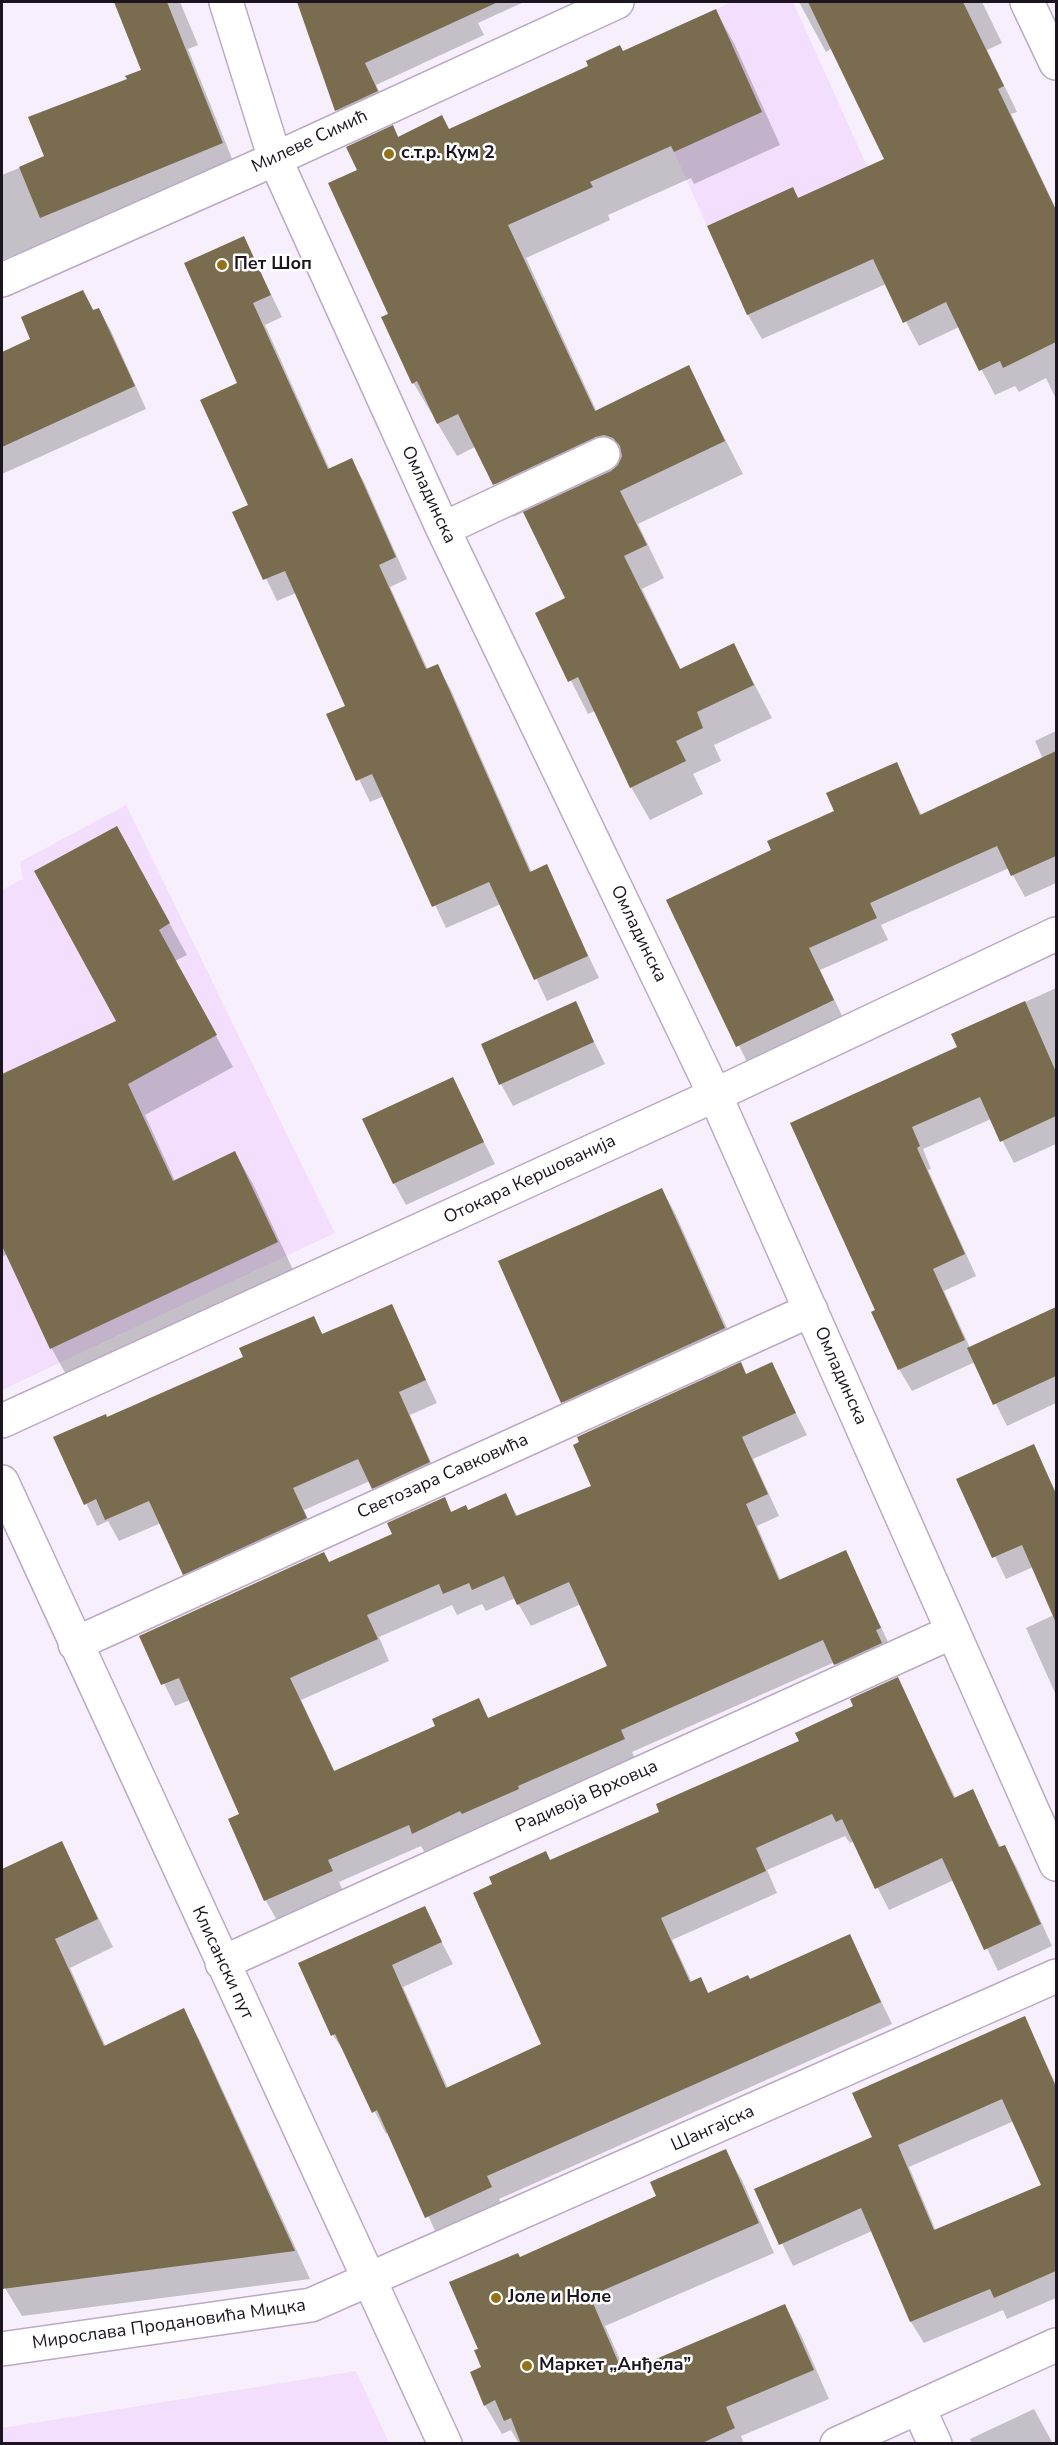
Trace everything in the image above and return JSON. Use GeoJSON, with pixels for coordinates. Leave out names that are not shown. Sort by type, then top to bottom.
{"type":"FeatureCollection","features":[{"type":"Feature","properties":{"kind":"street","name":"Омладинска"},"geometry":{"type":"LineString","coordinates":[[226,2],[275,159],[443,530],[716,1095],[1056,1864]]}},
{"type":"Feature","properties":{"kind":"street","name":"Милеве Симић"},"geometry":{"type":"LineString","coordinates":[[2,280],[275,159],[617,2]]}},
{"type":"Feature","properties":{"kind":"street"},"geometry":{"type":"LineString","coordinates":[[1027,2],[1056,63]]}},
{"type":"Feature","properties":{"kind":"street"},"geometry":{"type":"LineString","coordinates":[[443,530],[603,454]]}},
{"type":"Feature","properties":{"kind":"street","name":"Отокара Кершованија"},"geometry":{"type":"LineString","coordinates":[[2,1422],[716,1095],[1056,934]]}},
{"type":"Feature","properties":{"kind":"street","name":"Светозара Савковића"},"geometry":{"type":"LineString","coordinates":[[75,1644],[811,1310]]}},
{"type":"Feature","properties":{"kind":"street","name":"Клисански пут"},"geometry":{"type":"LineString","coordinates":[[2,1482],[222,1963],[446,2444]]}},
{"type":"Feature","properties":{"kind":"street","name":"Радивоја Врховца"},"geometry":{"type":"LineString","coordinates":[[222,1963],[952,1632]]}},
{"type":"Feature","properties":{"kind":"street","name":"Шангајска"},"geometry":{"type":"LineString","coordinates":[[369,2281],[1056,1976]]}},
{"type":"Feature","properties":{"kind":"street","name":"Мирослава Продановића Мицка"},"geometry":{"type":"LineString","coordinates":[[2,2349],[311,2305],[369,2281]]}},
{"type":"Feature","properties":{"kind":"street"},"geometry":{"type":"LineString","coordinates":[[837,2444],[1056,2346]]}},
{"type":"Feature","properties":{"kind":"street"},"geometry":{"type":"LineString","coordinates":[[918,2408],[935,2444]]}},
{"type":"Feature","properties":{"kind":"shaded area"},"geometry":{"type":"Polygon","coordinates":[[[732,2],[793,2],[903,246],[747,315],[628,49],[732,2]]]}},
{"type":"Feature","properties":{"kind":"shaded area"},"geometry":{"type":"Polygon","coordinates":[[[126,805],[335,1233],[2,1390],[2,890],[23,879],[20,862],[126,805]]]}},
{"type":"Feature","properties":{"kind":"shaded area"},"geometry":{"type":"Polygon","coordinates":[[[356,2371],[389,2443],[2,2443],[2,2428],[356,2371]]]}},
{"type":"Feature","properties":{"kind":"building"},"geometry":{"type":"Polygon","coordinates":[[[114,2],[167,2],[223,143],[40,218],[19,167],[44,156],[28,117],[127,79],[125,76],[141,70],[114,2]]]}},
{"type":"Feature","properties":{"kind":"building"},"geometry":{"type":"Polygon","coordinates":[[[297,2],[498,2],[365,63],[378,91],[335,111],[297,2]]]}},
{"type":"Feature","properties":{"kind":"building"},"geometry":{"type":"Polygon","coordinates":[[[808,2],[963,2],[1004,86],[998,89],[1056,210],[1056,342],[1003,368],[1000,361],[979,371],[946,302],[903,323],[873,259],[747,315],[707,226],[793,187],[798,198],[884,159],[808,2]]]}},
{"type":"Feature","properties":{"kind":"building"},"geometry":{"type":"Polygon","coordinates":[[[716,9],[762,112],[674,152],[671,146],[590,182],[593,187],[508,225],[595,411],[689,365],[725,441],[620,491],[647,545],[624,556],[680,669],[734,643],[754,685],[697,712],[703,728],[676,741],[686,761],[630,788],[578,677],[568,682],[535,613],[565,598],[523,512],[611,471],[618,465],[622,456],[620,446],[613,438],[604,435],[596,437],[493,485],[458,414],[437,424],[417,381],[412,384],[381,317],[388,314],[328,183],[357,170],[346,147],[393,125],[398,137],[442,115],[449,129],[588,66],[586,61],[620,45],[623,51],[716,9]]]}},
{"type":"Feature","properties":{"kind":"building"},"geometry":{"type":"Polygon","coordinates":[[[244,236],[271,295],[253,303],[328,469],[352,458],[396,557],[379,565],[426,669],[438,664],[530,872],[547,864],[588,956],[534,980],[489,882],[432,907],[372,774],[356,781],[326,714],[345,706],[285,571],[263,580],[232,512],[248,505],[200,400],[237,383],[184,263],[244,236]]]}},
{"type":"Feature","properties":{"kind":"building"},"geometry":{"type":"Polygon","coordinates":[[[83,290],[93,310],[99,308],[135,386],[2,447],[2,352],[30,339],[21,317],[83,290]]]}},
{"type":"Feature","properties":{"kind":"building"},"geometry":{"type":"Polygon","coordinates":[[[1056,751],[1056,856],[1011,876],[997,846],[870,903],[877,918],[809,948],[834,1000],[736,1047],[666,900],[771,850],[767,841],[834,811],[826,793],[897,762],[920,815],[1056,751]]]}},
{"type":"Feature","properties":{"kind":"building"},"geometry":{"type":"Polygon","coordinates":[[[117,826],[170,923],[159,930],[217,1035],[128,1084],[173,1181],[235,1151],[278,1242],[50,1349],[2,1246],[2,1074],[116,1021],[34,871],[117,826]]]}},
{"type":"Feature","properties":{"kind":"building"},"geometry":{"type":"Polygon","coordinates":[[[576,1001],[594,1042],[499,1085],[481,1044],[576,1001]]]}},
{"type":"Feature","properties":{"kind":"building"},"geometry":{"type":"Polygon","coordinates":[[[1025,1001],[1056,1072],[1056,1116],[1000,1142],[980,1097],[912,1127],[920,1146],[917,1148],[965,1254],[933,1269],[965,1340],[898,1370],[871,1312],[875,1310],[790,1123],[957,1047],[951,1034],[1025,1001]]]}},
{"type":"Feature","properties":{"kind":"building"},"geometry":{"type":"Polygon","coordinates":[[[453,1077],[484,1142],[393,1184],[362,1119],[453,1077]]]}},
{"type":"Feature","properties":{"kind":"building"},"geometry":{"type":"Polygon","coordinates":[[[662,1188],[725,1328],[561,1403],[498,1261],[662,1188]]]}},
{"type":"Feature","properties":{"kind":"building"},"geometry":{"type":"Polygon","coordinates":[[[392,1304],[426,1380],[399,1392],[430,1462],[372,1489],[358,1459],[293,1488],[307,1518],[183,1575],[149,1501],[105,1520],[96,1499],[84,1505],[53,1437],[106,1414],[107,1417],[243,1357],[239,1348],[314,1316],[322,1334],[392,1304]]]}},
{"type":"Feature","properties":{"kind":"building"},"geometry":{"type":"Polygon","coordinates":[[[1056,1307],[1056,1376],[993,1405],[967,1348],[1056,1307]]]}},
{"type":"Feature","properties":{"kind":"building"},"geometry":{"type":"Polygon","coordinates":[[[741,1362],[746,1374],[772,1362],[796,1413],[742,1437],[768,1494],[746,1504],[779,1580],[846,1550],[881,1628],[876,1630],[882,1643],[834,1665],[823,1640],[621,1730],[625,1739],[518,1786],[519,1789],[462,1814],[460,1811],[412,1834],[409,1825],[328,1860],[333,1871],[264,1901],[228,1819],[239,1814],[179,1678],[161,1685],[139,1636],[324,1552],[329,1562],[392,1534],[387,1523],[445,1497],[451,1512],[466,1505],[468,1510],[506,1493],[516,1516],[591,1486],[573,1445],[579,1442],[577,1437],[741,1362]],[[504,1576],[472,1590],[469,1583],[443,1594],[439,1584],[367,1615],[378,1639],[290,1678],[334,1771],[435,1726],[432,1719],[479,1698],[488,1718],[607,1666],[569,1582],[517,1605],[504,1576]]]}},
{"type":"Feature","properties":{"kind":"building"},"geometry":{"type":"Polygon","coordinates":[[[1034,1444],[1056,1494],[1056,1623],[1022,1545],[992,1558],[956,1479],[1034,1444]]]}},
{"type":"Feature","properties":{"kind":"building"},"geometry":{"type":"Polygon","coordinates":[[[898,1677],[954,1798],[973,1789],[999,1847],[1005,1845],[1041,1924],[984,1950],[942,1858],[875,1889],[842,1819],[836,1822],[832,1814],[756,1848],[766,1871],[661,1918],[690,1982],[701,1977],[708,1993],[748,1975],[750,1979],[850,1934],[881,2002],[487,2176],[492,2187],[425,2218],[377,2110],[372,2113],[335,2034],[331,2036],[298,1963],[425,1906],[442,1942],[392,1965],[446,2088],[541,2044],[473,1893],[492,1884],[489,1877],[546,1851],[550,1860],[659,1812],[656,1804],[799,1741],[795,1733],[853,1706],[850,1699],[898,1677]]]}},
{"type":"Feature","properties":{"kind":"building"},"geometry":{"type":"Polygon","coordinates":[[[62,1841],[98,1919],[55,1939],[104,2046],[184,2008],[295,2251],[2,2289],[2,1869],[62,1841]]]}},
{"type":"Feature","properties":{"kind":"building"},"geometry":{"type":"Polygon","coordinates":[[[1025,2016],[1056,2087],[1056,2271],[994,2298],[990,2289],[910,2322],[861,2208],[779,2245],[754,2189],[872,2137],[852,2093],[1025,2016]],[[1002,2099],[898,2145],[934,2230],[1041,2185],[1002,2099]]]}},
{"type":"Feature","properties":{"kind":"building"},"geometry":{"type":"Polygon","coordinates":[[[726,2149],[759,2223],[590,2296],[623,2373],[785,2304],[814,2370],[726,2407],[735,2428],[700,2444],[521,2444],[511,2418],[504,2421],[495,2400],[484,2406],[470,2372],[481,2367],[474,2350],[478,2349],[449,2282],[518,2253],[520,2257],[656,2196],[650,2182],[726,2149]]]}},
{"type":"Feature","properties":{"kind":"place","name":"с.т.р. Кум 2"},"geometry":{"type":"Point","coordinates":[389,154]}},
{"type":"Feature","properties":{"kind":"place","name":"Пет Шоп"},"geometry":{"type":"Point","coordinates":[222,265]}},
{"type":"Feature","properties":{"kind":"place","name":"Јоле и Ноле"},"geometry":{"type":"Point","coordinates":[496,2298]}},
{"type":"Feature","properties":{"kind":"place","name":"Маркет „Анђела”"},"geometry":{"type":"Point","coordinates":[527,2366]}}]}
